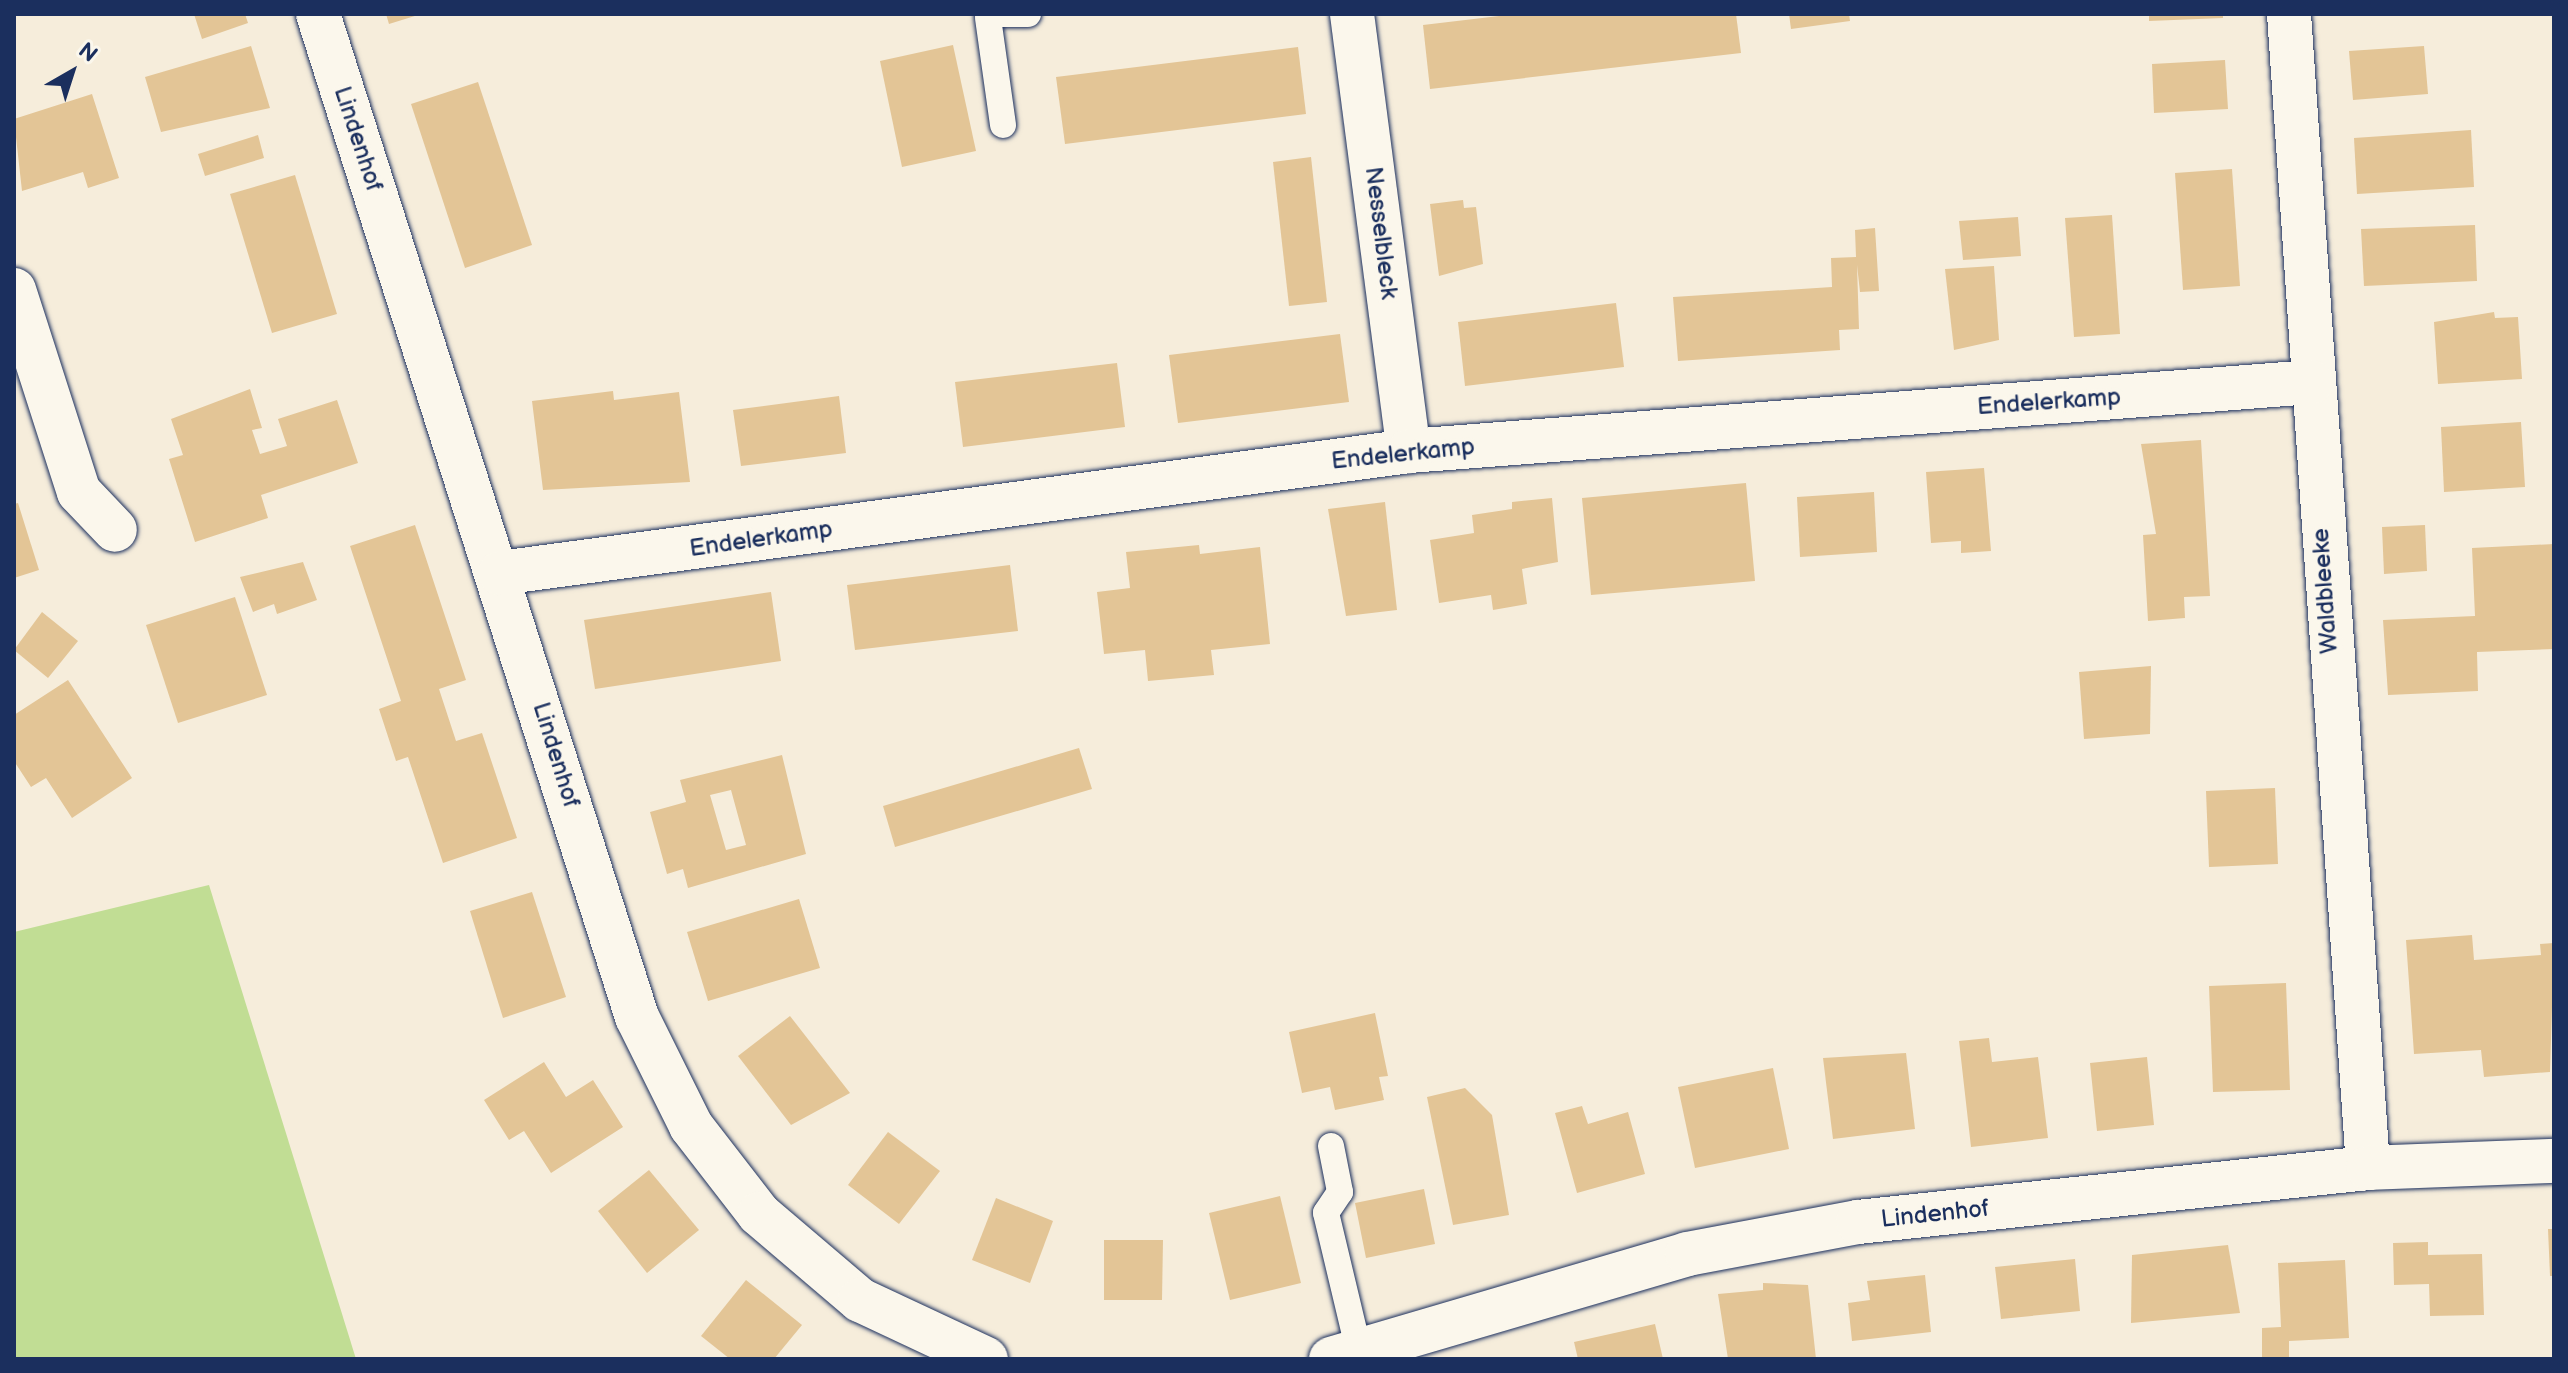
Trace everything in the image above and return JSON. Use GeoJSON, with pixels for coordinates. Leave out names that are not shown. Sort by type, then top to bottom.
{"type":"FeatureCollection","features":[{"type":"Feature","properties":{"kind":"street","name":"Lindenhof"},"geometry":{"type":"LineString","coordinates":[[318,14],[500,573],[637,1017],[691,1126],[759,1214],[860,1300],[986,1359]]}},
{"type":"Feature","properties":{"kind":"street","name":"Nesselbleck"},"geometry":{"type":"LineString","coordinates":[[1352,14],[1409,451]]}},
{"type":"Feature","properties":{"kind":"street","name":"Waldbleeke"},"geometry":{"type":"LineString","coordinates":[[2289,14],[2311,382],[2368,1168]]}},
{"type":"Feature","properties":{"kind":"street"},"geometry":{"type":"LineString","coordinates":[[14,290],[79,492],[115,530]]}},
{"type":"Feature","properties":{"kind":"street","name":"Endelerkamp"},"geometry":{"type":"LineString","coordinates":[[500,573],[1409,451],[2311,382]]}},
{"type":"Feature","properties":{"kind":"street","name":"Lindenhof"},"geometry":{"type":"LineString","coordinates":[[1345,1355],[1687,1254],[1843,1225],[2368,1168],[2554,1161]]}},
{"type":"Feature","properties":{"kind":"lane"},"geometry":{"type":"LineString","coordinates":[[1003,125],[988,16],[1028,14]]}},
{"type":"Feature","properties":{"kind":"lane"},"geometry":{"type":"LineString","coordinates":[[1331,1146],[1340,1192],[1326,1213],[1345,1355]]}},
{"type":"Feature","properties":{"kind":"green space"},"geometry":{"type":"Polygon","coordinates":[[[209,885],[356,1359],[14,1359],[14,932],[209,885]]]}},
{"type":"Feature","properties":{"kind":"building"},"geometry":{"type":"Polygon","coordinates":[[[194,14],[245,14],[248,23],[202,39],[194,14]]]}},
{"type":"Feature","properties":{"kind":"building"},"geometry":{"type":"Polygon","coordinates":[[[386,14],[418,14],[418,15],[389,24],[386,14]]]}},
{"type":"Feature","properties":{"kind":"building"},"geometry":{"type":"Polygon","coordinates":[[[1516,14],[1736,14],[1741,53],[1430,89],[1423,25],[1516,14]]]}},
{"type":"Feature","properties":{"kind":"building"},"geometry":{"type":"Polygon","coordinates":[[[1789,14],[1849,14],[1850,21],[1791,29],[1789,14]]]}},
{"type":"Feature","properties":{"kind":"building"},"geometry":{"type":"Polygon","coordinates":[[[2149,14],[2223,14],[2223,18],[2149,21],[2149,14]]]}},
{"type":"Feature","properties":{"kind":"building"},"geometry":{"type":"Polygon","coordinates":[[[953,45],[976,151],[902,167],[880,61],[953,45]]]}},
{"type":"Feature","properties":{"kind":"building"},"geometry":{"type":"Polygon","coordinates":[[[251,46],[270,108],[161,132],[145,77],[251,46]]]}},
{"type":"Feature","properties":{"kind":"building"},"geometry":{"type":"Polygon","coordinates":[[[2424,46],[2428,94],[2353,100],[2349,51],[2424,46]]]}},
{"type":"Feature","properties":{"kind":"building"},"geometry":{"type":"Polygon","coordinates":[[[1298,47],[1306,114],[1065,144],[1056,77],[1298,47]]]}},
{"type":"Feature","properties":{"kind":"building"},"geometry":{"type":"Polygon","coordinates":[[[2225,60],[2228,109],[2154,113],[2152,64],[2225,60]]]}},
{"type":"Feature","properties":{"kind":"building"},"geometry":{"type":"Polygon","coordinates":[[[478,82],[532,245],[465,268],[411,104],[478,82]]]}},
{"type":"Feature","properties":{"kind":"building"},"geometry":{"type":"Polygon","coordinates":[[[92,94],[119,178],[88,188],[83,172],[22,191],[14,119],[92,94]]]}},
{"type":"Feature","properties":{"kind":"building"},"geometry":{"type":"Polygon","coordinates":[[[2471,130],[2474,187],[2357,194],[2354,138],[2471,130]]]}},
{"type":"Feature","properties":{"kind":"building"},"geometry":{"type":"Polygon","coordinates":[[[258,135],[264,158],[205,176],[198,154],[258,135]]]}},
{"type":"Feature","properties":{"kind":"building"},"geometry":{"type":"Polygon","coordinates":[[[1311,157],[1327,302],[1289,306],[1273,162],[1311,157]]]}},
{"type":"Feature","properties":{"kind":"building"},"geometry":{"type":"Polygon","coordinates":[[[2232,169],[2240,286],[2183,290],[2175,173],[2232,169]]]}},
{"type":"Feature","properties":{"kind":"building"},"geometry":{"type":"Polygon","coordinates":[[[295,175],[337,314],[272,333],[230,194],[295,175]]]}},
{"type":"Feature","properties":{"kind":"building"},"geometry":{"type":"Polygon","coordinates":[[[1463,200],[1464,208],[1476,207],[1483,264],[1439,276],[1430,204],[1463,200]]]}},
{"type":"Feature","properties":{"kind":"building"},"geometry":{"type":"Polygon","coordinates":[[[2112,215],[2120,334],[2074,337],[2065,218],[2112,215]]]}},
{"type":"Feature","properties":{"kind":"building"},"geometry":{"type":"Polygon","coordinates":[[[2018,217],[2021,256],[1963,260],[1959,221],[2018,217]]]}},
{"type":"Feature","properties":{"kind":"building"},"geometry":{"type":"Polygon","coordinates":[[[2475,225],[2477,281],[2364,286],[2361,229],[2475,225]]]}},
{"type":"Feature","properties":{"kind":"building"},"geometry":{"type":"Polygon","coordinates":[[[1875,228],[1879,291],[1860,292],[1857,265],[1859,329],[1839,330],[1840,350],[1678,361],[1673,297],[1832,287],[1831,258],[1856,257],[1855,230],[1875,228]]]}},
{"type":"Feature","properties":{"kind":"building"},"geometry":{"type":"Polygon","coordinates":[[[1994,266],[1999,340],[1954,350],[1945,269],[1994,266]]]}},
{"type":"Feature","properties":{"kind":"building"},"geometry":{"type":"Polygon","coordinates":[[[1616,303],[1624,367],[1465,386],[1458,322],[1616,303]]]}},
{"type":"Feature","properties":{"kind":"building"},"geometry":{"type":"Polygon","coordinates":[[[2494,312],[2495,318],[2518,317],[2522,379],[2438,384],[2434,322],[2494,312]]]}},
{"type":"Feature","properties":{"kind":"building"},"geometry":{"type":"Polygon","coordinates":[[[1340,334],[1349,402],[1178,423],[1169,355],[1340,334]]]}},
{"type":"Feature","properties":{"kind":"building"},"geometry":{"type":"Polygon","coordinates":[[[1117,363],[1125,427],[963,447],[955,382],[1117,363]]]}},
{"type":"Feature","properties":{"kind":"building"},"geometry":{"type":"Polygon","coordinates":[[[250,389],[262,428],[252,430],[260,454],[287,446],[278,419],[337,400],[358,463],[261,495],[268,518],[195,542],[169,459],[183,455],[171,419],[250,389]]]}},
{"type":"Feature","properties":{"kind":"building"},"geometry":{"type":"Polygon","coordinates":[[[613,391],[614,400],[679,392],[690,482],[543,490],[532,401],[613,391]]]}},
{"type":"Feature","properties":{"kind":"building"},"geometry":{"type":"Polygon","coordinates":[[[839,396],[846,453],[741,466],[733,410],[839,396]]]}},
{"type":"Feature","properties":{"kind":"building"},"geometry":{"type":"Polygon","coordinates":[[[2521,422],[2525,487],[2444,492],[2441,427],[2521,422]]]}},
{"type":"Feature","properties":{"kind":"building"},"geometry":{"type":"Polygon","coordinates":[[[2201,440],[2210,596],[2184,597],[2185,618],[2148,621],[2143,535],[2156,534],[2141,444],[2201,440]]]}},
{"type":"Feature","properties":{"kind":"building"},"geometry":{"type":"Polygon","coordinates":[[[1984,468],[1991,551],[1961,553],[1961,541],[1931,543],[1926,472],[1984,468]]]}},
{"type":"Feature","properties":{"kind":"building"},"geometry":{"type":"Polygon","coordinates":[[[1746,483],[1755,581],[1591,595],[1582,498],[1746,483]]]}},
{"type":"Feature","properties":{"kind":"building"},"geometry":{"type":"Polygon","coordinates":[[[1874,492],[1877,552],[1800,557],[1797,497],[1874,492]]]}},
{"type":"Feature","properties":{"kind":"building"},"geometry":{"type":"Polygon","coordinates":[[[1552,498],[1558,562],[1522,569],[1527,604],[1493,610],[1491,595],[1439,603],[1430,540],[1474,533],[1472,515],[1512,509],[1512,502],[1552,498]]]}},
{"type":"Feature","properties":{"kind":"building"},"geometry":{"type":"Polygon","coordinates":[[[1385,502],[1397,610],[1346,616],[1328,509],[1385,502]]]}},
{"type":"Feature","properties":{"kind":"building"},"geometry":{"type":"Polygon","coordinates":[[[18,503],[39,570],[14,578],[14,504],[18,503]]]}},
{"type":"Feature","properties":{"kind":"building"},"geometry":{"type":"Polygon","coordinates":[[[415,525],[466,680],[439,689],[456,741],[482,733],[517,838],[443,863],[408,757],[396,761],[379,709],[401,701],[350,546],[415,525]]]}},
{"type":"Feature","properties":{"kind":"building"},"geometry":{"type":"Polygon","coordinates":[[[2425,525],[2427,571],[2384,574],[2382,527],[2425,525]]]}},
{"type":"Feature","properties":{"kind":"building"},"geometry":{"type":"Polygon","coordinates":[[[2554,544],[2554,649],[2477,652],[2478,691],[2388,695],[2383,620],[2475,616],[2472,548],[2554,544]]]}},
{"type":"Feature","properties":{"kind":"building"},"geometry":{"type":"Polygon","coordinates":[[[1199,545],[1200,554],[1260,547],[1270,644],[1211,650],[1214,675],[1148,681],[1145,650],[1104,654],[1097,592],[1130,588],[1126,552],[1199,545]]]}},
{"type":"Feature","properties":{"kind":"building"},"geometry":{"type":"Polygon","coordinates":[[[303,562],[317,600],[277,614],[274,604],[253,612],[240,577],[303,562]]]}},
{"type":"Feature","properties":{"kind":"building"},"geometry":{"type":"Polygon","coordinates":[[[1010,565],[1018,631],[855,650],[847,585],[1010,565]]]}},
{"type":"Feature","properties":{"kind":"building"},"geometry":{"type":"Polygon","coordinates":[[[771,592],[781,661],[595,689],[584,620],[771,592]]]}},
{"type":"Feature","properties":{"kind":"building"},"geometry":{"type":"Polygon","coordinates":[[[235,597],[267,695],[178,723],[146,625],[235,597]]]}},
{"type":"Feature","properties":{"kind":"building"},"geometry":{"type":"Polygon","coordinates":[[[42,612],[78,641],[48,678],[14,650],[42,612]]]}},
{"type":"Feature","properties":{"kind":"building"},"geometry":{"type":"Polygon","coordinates":[[[2151,666],[2150,734],[2084,739],[2079,672],[2151,666]]]}},
{"type":"Feature","properties":{"kind":"building"},"geometry":{"type":"Polygon","coordinates":[[[68,680],[132,778],[72,818],[46,778],[31,787],[14,761],[14,715],[68,680]]]}},
{"type":"Feature","properties":{"kind":"building"},"geometry":{"type":"Polygon","coordinates":[[[1079,748],[1092,789],[895,847],[883,806],[1079,748]]]}},
{"type":"Feature","properties":{"kind":"building"},"geometry":{"type":"Polygon","coordinates":[[[782,755],[806,854],[688,888],[683,869],[667,874],[650,812],[686,802],[680,780],[782,755]],[[731,790],[710,795],[726,850],[746,845],[731,790]]]}},
{"type":"Feature","properties":{"kind":"building"},"geometry":{"type":"Polygon","coordinates":[[[2275,788],[2278,864],[2209,867],[2206,791],[2275,788]]]}},
{"type":"Feature","properties":{"kind":"building"},"geometry":{"type":"Polygon","coordinates":[[[532,892],[566,997],[503,1018],[470,911],[532,892]]]}},
{"type":"Feature","properties":{"kind":"building"},"geometry":{"type":"Polygon","coordinates":[[[799,899],[820,968],[708,1001],[687,932],[799,899]]]}},
{"type":"Feature","properties":{"kind":"building"},"geometry":{"type":"Polygon","coordinates":[[[2472,935],[2474,960],[2541,955],[2540,944],[2554,943],[2550,1072],[2484,1077],[2481,1050],[2414,1054],[2406,940],[2472,935]]]}},
{"type":"Feature","properties":{"kind":"building"},"geometry":{"type":"Polygon","coordinates":[[[2286,983],[2290,1090],[2213,1092],[2209,986],[2286,983]]]}},
{"type":"Feature","properties":{"kind":"building"},"geometry":{"type":"Polygon","coordinates":[[[1375,1013],[1388,1076],[1379,1077],[1384,1100],[1335,1110],[1330,1087],[1302,1093],[1289,1032],[1375,1013]]]}},
{"type":"Feature","properties":{"kind":"building"},"geometry":{"type":"Polygon","coordinates":[[[790,1016],[850,1093],[791,1125],[738,1056],[790,1016]]]}},
{"type":"Feature","properties":{"kind":"building"},"geometry":{"type":"Polygon","coordinates":[[[1989,1038],[1992,1062],[2038,1057],[2048,1138],[1971,1147],[1959,1041],[1989,1038]]]}},
{"type":"Feature","properties":{"kind":"building"},"geometry":{"type":"Polygon","coordinates":[[[1906,1053],[1915,1129],[1833,1139],[1823,1058],[1906,1053]]]}},
{"type":"Feature","properties":{"kind":"building"},"geometry":{"type":"Polygon","coordinates":[[[2147,1057],[2154,1125],[2097,1131],[2090,1063],[2147,1057]]]}},
{"type":"Feature","properties":{"kind":"building"},"geometry":{"type":"Polygon","coordinates":[[[544,1062],[566,1097],[593,1080],[623,1127],[551,1173],[524,1131],[509,1140],[484,1100],[544,1062]]]}},
{"type":"Feature","properties":{"kind":"building"},"geometry":{"type":"Polygon","coordinates":[[[1773,1068],[1789,1149],[1695,1168],[1678,1087],[1773,1068]]]}},
{"type":"Feature","properties":{"kind":"building"},"geometry":{"type":"Polygon","coordinates":[[[1465,1088],[1492,1115],[1509,1215],[1453,1225],[1427,1097],[1465,1088]]]}},
{"type":"Feature","properties":{"kind":"building"},"geometry":{"type":"Polygon","coordinates":[[[1582,1106],[1588,1124],[1628,1112],[1645,1174],[1577,1193],[1555,1113],[1582,1106]]]}},
{"type":"Feature","properties":{"kind":"building"},"geometry":{"type":"Polygon","coordinates":[[[888,1132],[940,1171],[899,1224],[848,1185],[888,1132]]]}},
{"type":"Feature","properties":{"kind":"building"},"geometry":{"type":"Polygon","coordinates":[[[649,1170],[699,1230],[647,1273],[598,1211],[649,1170]]]}},
{"type":"Feature","properties":{"kind":"building"},"geometry":{"type":"Polygon","coordinates":[[[1424,1189],[1435,1244],[1366,1258],[1355,1203],[1424,1189]]]}},
{"type":"Feature","properties":{"kind":"building"},"geometry":{"type":"Polygon","coordinates":[[[1280,1196],[1301,1283],[1230,1300],[1209,1213],[1280,1196]]]}},
{"type":"Feature","properties":{"kind":"building"},"geometry":{"type":"Polygon","coordinates":[[[996,1198],[1053,1221],[1030,1283],[972,1260],[996,1198]]]}},
{"type":"Feature","properties":{"kind":"building"},"geometry":{"type":"Polygon","coordinates":[[[2548,1229],[2554,1229],[2554,1276],[2550,1276],[2548,1229]]]}},
{"type":"Feature","properties":{"kind":"building"},"geometry":{"type":"Polygon","coordinates":[[[1104,1240],[1163,1240],[1162,1300],[1104,1300],[1104,1240]]]}},
{"type":"Feature","properties":{"kind":"building"},"geometry":{"type":"Polygon","coordinates":[[[2428,1242],[2428,1255],[2482,1254],[2484,1315],[2430,1316],[2429,1284],[2394,1285],[2393,1243],[2428,1242]]]}},
{"type":"Feature","properties":{"kind":"building"},"geometry":{"type":"Polygon","coordinates":[[[2228,1245],[2240,1313],[2131,1323],[2132,1255],[2228,1245]]]}},
{"type":"Feature","properties":{"kind":"building"},"geometry":{"type":"Polygon","coordinates":[[[2075,1259],[2080,1311],[2001,1319],[1995,1267],[2075,1259]]]}},
{"type":"Feature","properties":{"kind":"building"},"geometry":{"type":"Polygon","coordinates":[[[2345,1260],[2349,1338],[2289,1341],[2289,1359],[2262,1359],[2262,1328],[2281,1327],[2278,1263],[2345,1260]]]}},
{"type":"Feature","properties":{"kind":"building"},"geometry":{"type":"Polygon","coordinates":[[[1925,1275],[1931,1332],[1852,1341],[1848,1303],[1870,1300],[1867,1281],[1925,1275]]]}},
{"type":"Feature","properties":{"kind":"building"},"geometry":{"type":"Polygon","coordinates":[[[746,1280],[802,1325],[774,1359],[730,1359],[701,1336],[746,1280]]]}},
{"type":"Feature","properties":{"kind":"building"},"geometry":{"type":"Polygon","coordinates":[[[1763,1283],[1808,1285],[1816,1359],[1728,1359],[1718,1294],[1763,1290],[1763,1283]]]}},
{"type":"Feature","properties":{"kind":"building"},"geometry":{"type":"Polygon","coordinates":[[[1655,1324],[1663,1359],[1578,1359],[1574,1342],[1655,1324]]]}}]}
